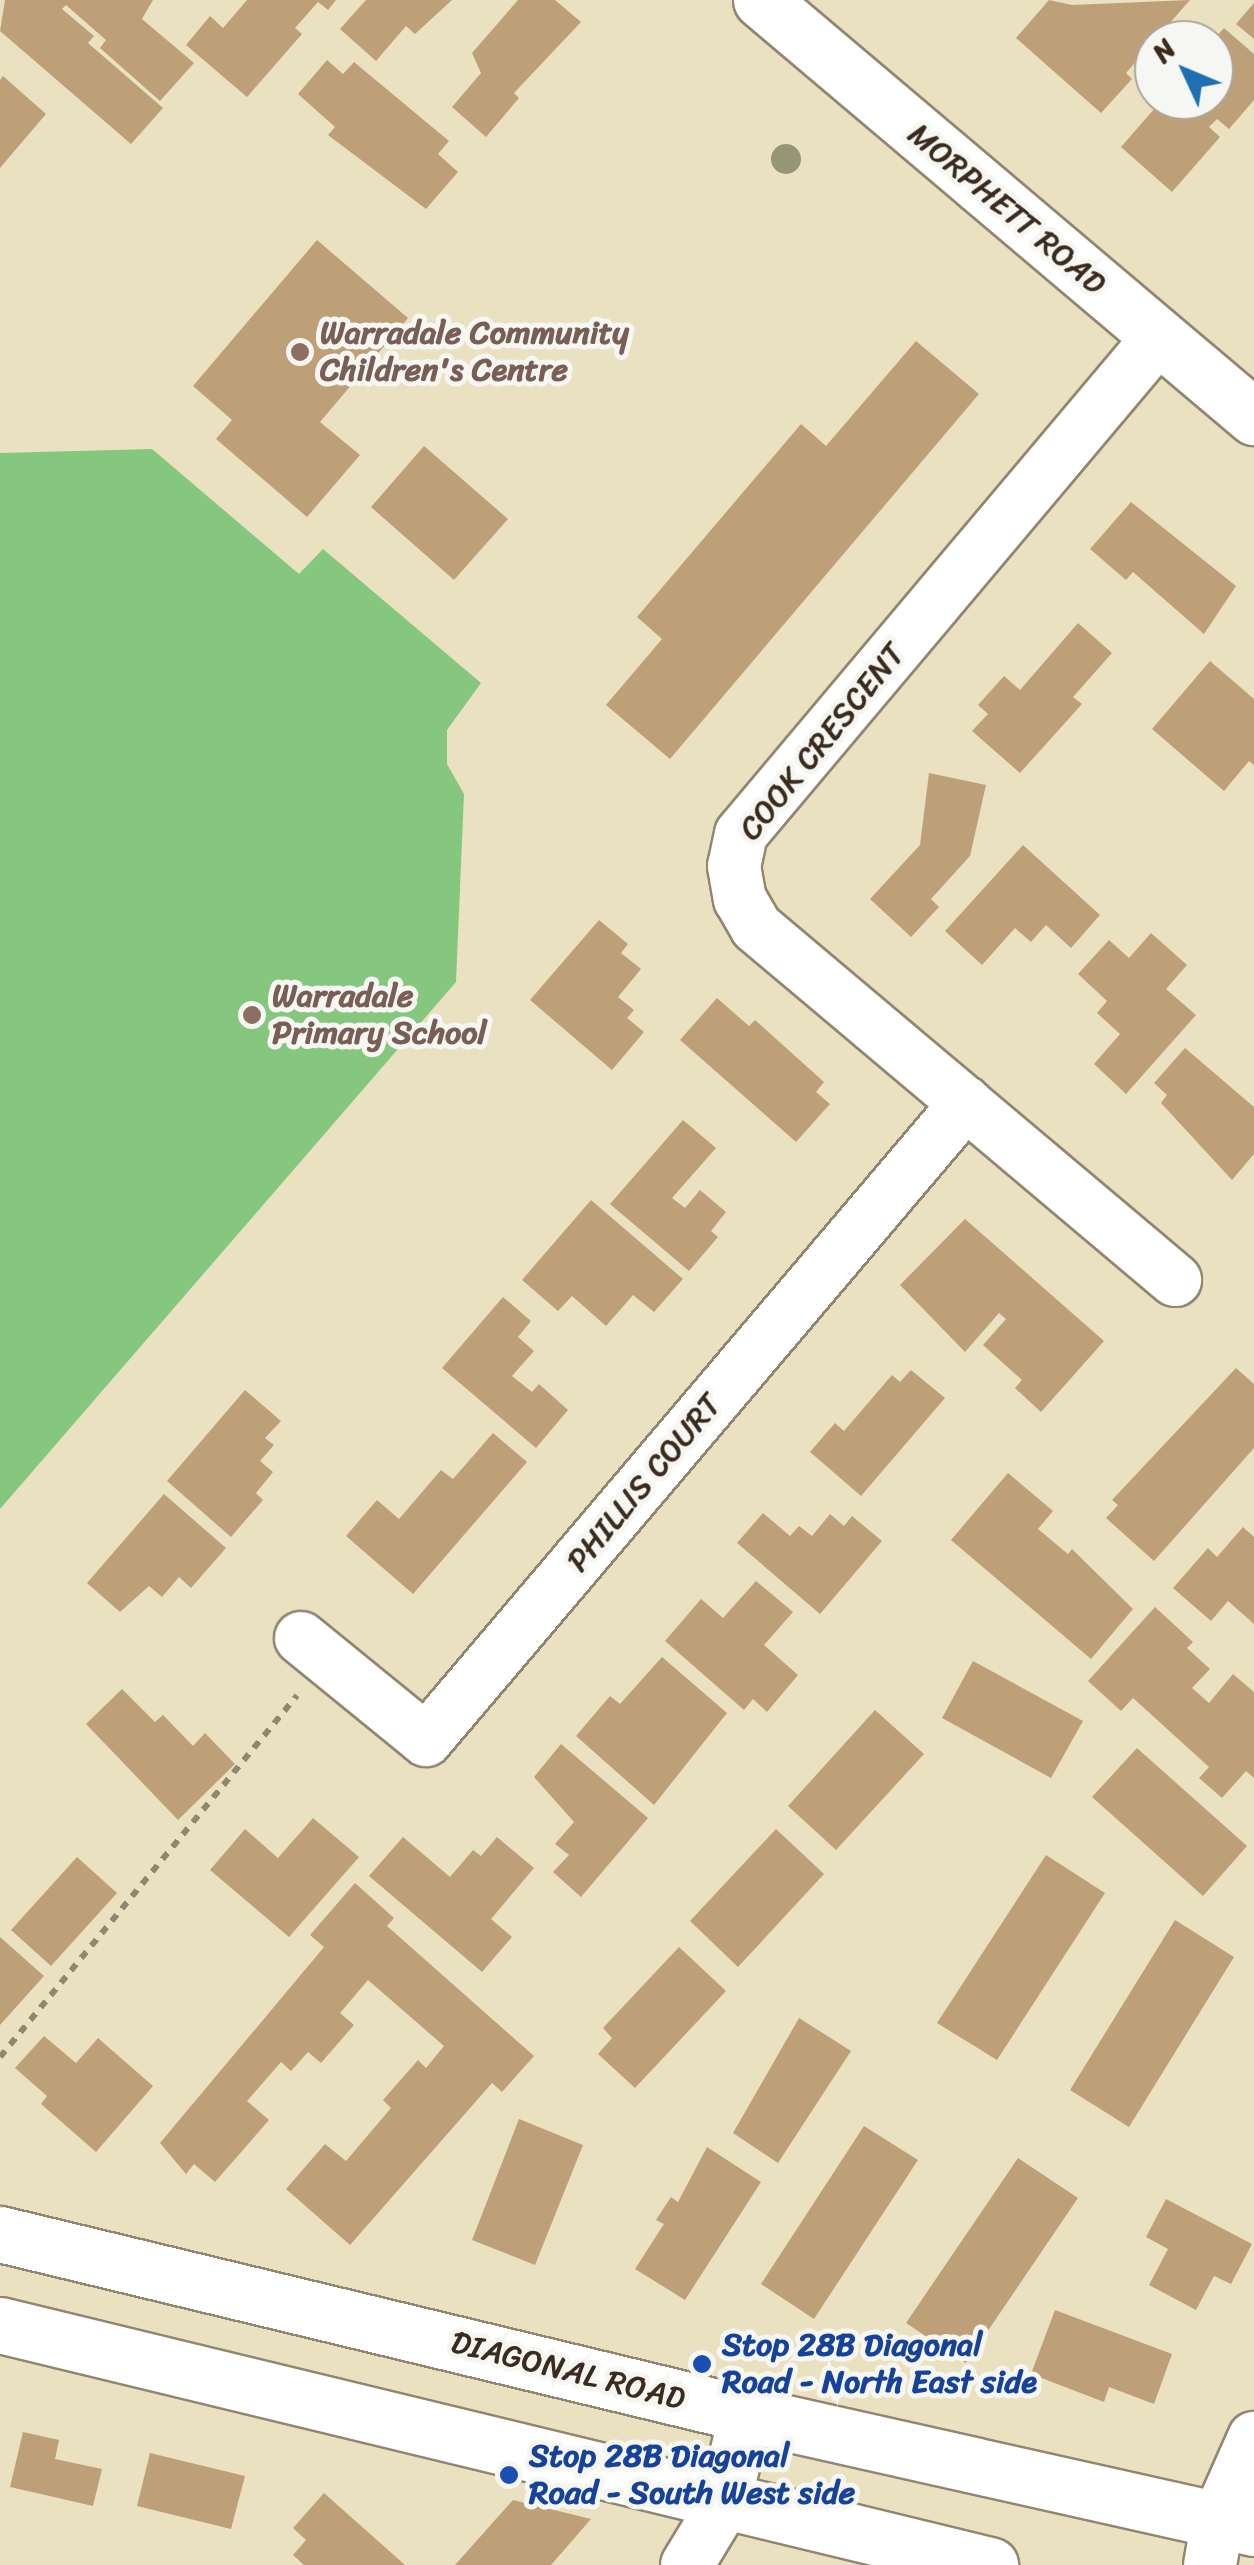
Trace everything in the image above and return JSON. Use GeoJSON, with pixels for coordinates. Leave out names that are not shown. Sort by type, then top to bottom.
{"type":"FeatureCollection","features":[{"type":"Feature","properties":{"kind":"main road","name":"MORPHETT ROAD"},"geometry":{"type":"LineString","coordinates":[[761,0],[1254,417]]}},
{"type":"Feature","properties":{"kind":"main road","name":"DIAGONAL ROAD"},"geometry":{"type":"LineString","coordinates":[[0,2234],[746,2414],[1227,2537]]}},
{"type":"Feature","properties":{"kind":"main road"},"geometry":{"type":"LineString","coordinates":[[0,2325],[724,2504],[990,2565]]}},
{"type":"Feature","properties":{"kind":"street","name":"COOK CRESCENT"},"geometry":{"type":"LineString","coordinates":[[1159,337],[741,834],[734,866],[740,898],[756,926],[1175,1280]]}},
{"type":"Feature","properties":{"kind":"street","name":"PHILLIS COURT"},"geometry":{"type":"LineString","coordinates":[[314,1648],[426,1740],[966,1104]]}},
{"type":"Feature","properties":{"kind":"street"},"geometry":{"type":"LineString","coordinates":[[687,2565],[724,2504],[746,2414]]}},
{"type":"Feature","properties":{"kind":"street"},"geometry":{"type":"LineString","coordinates":[[1227,2537],[1254,2438]]}},
{"type":"Feature","properties":{"kind":"path"},"geometry":{"type":"LineString","coordinates":[[0,2057],[314,1648]]}},
{"type":"Feature","properties":{"kind":"green space"},"geometry":{"type":"Polygon","coordinates":[[[152,449],[299,574],[323,549],[481,683],[447,730],[447,764],[464,794],[456,982],[0,1509],[0,453],[152,449]]]}},
{"type":"Feature","properties":{"kind":"building"},"geometry":{"type":"Polygon","coordinates":[[[5,0],[153,0],[142,19],[194,63],[160,101],[100,48],[106,40],[66,5],[62,9],[94,36],[88,43],[163,108],[131,144],[0,31],[5,0]]]}},
{"type":"Feature","properties":{"kind":"building"},"geometry":{"type":"Polygon","coordinates":[[[247,0],[336,0],[328,10],[318,2],[295,28],[302,34],[247,97],[186,45],[210,16],[223,28],[247,0]]]}},
{"type":"Feature","properties":{"kind":"building"},"geometry":{"type":"Polygon","coordinates":[[[366,0],[452,0],[415,34],[406,26],[376,61],[340,29],[366,0]]]}},
{"type":"Feature","properties":{"kind":"building"},"geometry":{"type":"Polygon","coordinates":[[[518,0],[555,0],[581,22],[514,93],[519,98],[486,137],[452,107],[481,73],[472,53],[518,0]]]}},
{"type":"Feature","properties":{"kind":"building"},"geometry":{"type":"Polygon","coordinates":[[[1049,0],[1072,5],[1190,0],[1172,20],[1134,20],[1134,64],[1126,73],[1132,79],[1101,113],[1016,38],[1049,0]]]}},
{"type":"Feature","properties":{"kind":"building"},"geometry":{"type":"Polygon","coordinates":[[[1254,3],[1254,39],[1236,24],[1254,3]]]}},
{"type":"Feature","properties":{"kind":"building"},"geometry":{"type":"Polygon","coordinates":[[[1234,37],[1254,54],[1254,100],[1229,129],[1218,120],[1234,120],[1234,37]]]}},
{"type":"Feature","properties":{"kind":"building"},"geometry":{"type":"Polygon","coordinates":[[[327,60],[343,74],[354,62],[449,141],[438,154],[458,172],[426,209],[328,135],[335,127],[298,94],[327,60]]]}},
{"type":"Feature","properties":{"kind":"building"},"geometry":{"type":"Polygon","coordinates":[[[3,76],[46,114],[0,168],[0,80],[3,76]]]}},
{"type":"Feature","properties":{"kind":"building"},"geometry":{"type":"Polygon","coordinates":[[[1145,120],[1216,120],[1209,127],[1220,137],[1172,192],[1121,147],[1145,120]]]}},
{"type":"Feature","properties":{"kind":"building","name":"Warradale Community Children's Centre"},"geometry":{"type":"Polygon","coordinates":[[[317,240],[408,318],[320,422],[360,455],[307,517],[216,439],[232,420],[193,386],[317,240]]]}},
{"type":"Feature","properties":{"kind":"building"},"geometry":{"type":"Polygon","coordinates":[[[916,341],[979,394],[670,759],[606,705],[662,639],[637,617],[801,424],[826,446],[916,341]]]}},
{"type":"Feature","properties":{"kind":"building"},"geometry":{"type":"Polygon","coordinates":[[[424,446],[508,519],[454,580],[371,507],[424,446]]]}},
{"type":"Feature","properties":{"kind":"building"},"geometry":{"type":"Polygon","coordinates":[[[1131,502],[1236,586],[1204,634],[1133,572],[1126,580],[1090,549],[1131,502]]]}},
{"type":"Feature","properties":{"kind":"building"},"geometry":{"type":"Polygon","coordinates":[[[1078,623],[1112,653],[1073,697],[1082,704],[1020,773],[972,731],[988,714],[978,705],[1004,676],[1020,690],[1078,623]]]}},
{"type":"Feature","properties":{"kind":"building"},"geometry":{"type":"Polygon","coordinates":[[[1210,661],[1254,699],[1254,765],[1249,761],[1224,791],[1152,729],[1210,661]]]}},
{"type":"Feature","properties":{"kind":"building"},"geometry":{"type":"Polygon","coordinates":[[[929,773],[986,785],[970,856],[931,899],[939,907],[911,937],[870,899],[920,845],[929,773]]]}},
{"type":"Feature","properties":{"kind":"building"},"geometry":{"type":"Polygon","coordinates":[[[1023,845],[1100,915],[1071,948],[1046,925],[1031,942],[1015,928],[982,965],[945,931],[1023,845]]]}},
{"type":"Feature","properties":{"kind":"building"},"geometry":{"type":"Polygon","coordinates":[[[599,920],[628,944],[621,953],[641,969],[618,997],[634,1010],[627,1018],[644,1032],[612,1070],[530,1000],[599,920]]]}},
{"type":"Feature","properties":{"kind":"building"},"geometry":{"type":"Polygon","coordinates":[[[1151,933],[1187,965],[1166,989],[1196,1015],[1126,1094],[1094,1064],[1120,1034],[1097,1013],[1107,1001],[1078,974],[1109,940],[1129,958],[1151,933]]]}},
{"type":"Feature","properties":{"kind":"building"},"geometry":{"type":"Polygon","coordinates":[[[717,998],[749,1026],[755,1020],[824,1082],[816,1092],[830,1104],[796,1142],[680,1040],[717,998]]]}},
{"type":"Feature","properties":{"kind":"building"},"geometry":{"type":"Polygon","coordinates":[[[1185,1048],[1254,1107],[1254,1154],[1232,1180],[1161,1103],[1167,1095],[1154,1083],[1185,1048]]]}},
{"type":"Feature","properties":{"kind":"building"},"geometry":{"type":"Polygon","coordinates":[[[683,1120],[716,1148],[672,1198],[685,1208],[700,1190],[726,1212],[711,1231],[718,1237],[689,1271],[610,1204],[683,1120]]]}},
{"type":"Feature","properties":{"kind":"building"},"geometry":{"type":"Polygon","coordinates":[[[591,1200],[683,1279],[654,1312],[633,1295],[606,1326],[572,1296],[558,1311],[522,1280],[591,1200]]]}},
{"type":"Feature","properties":{"kind":"building"},"geometry":{"type":"Polygon","coordinates":[[[965,1219],[1104,1341],[1041,1412],[1015,1388],[1022,1380],[983,1345],[1006,1319],[999,1313],[965,1352],[900,1285],[965,1219]]]}},
{"type":"Feature","properties":{"kind":"building"},"geometry":{"type":"Polygon","coordinates":[[[503,1297],[531,1321],[518,1337],[534,1351],[512,1376],[532,1392],[539,1384],[568,1410],[536,1448],[442,1368],[503,1297]]]}},
{"type":"Feature","properties":{"kind":"building"},"geometry":{"type":"Polygon","coordinates":[[[1236,1368],[1254,1384],[1254,1448],[1154,1561],[1106,1518],[1118,1505],[1112,1500],[1236,1368]]]}},
{"type":"Feature","properties":{"kind":"building"},"geometry":{"type":"Polygon","coordinates":[[[911,1370],[945,1398],[861,1496],[810,1452],[835,1423],[844,1431],[892,1375],[900,1382],[911,1370]]]}},
{"type":"Feature","properties":{"kind":"building"},"geometry":{"type":"Polygon","coordinates":[[[245,1390],[281,1421],[265,1438],[274,1445],[260,1461],[273,1472],[256,1493],[263,1500],[231,1537],[167,1481],[245,1390]]]}},
{"type":"Feature","properties":{"kind":"building"},"geometry":{"type":"Polygon","coordinates":[[[493,1433],[527,1462],[413,1594],[346,1536],[377,1500],[399,1519],[441,1470],[453,1479],[493,1433]]]}},
{"type":"Feature","properties":{"kind":"building"},"geometry":{"type":"Polygon","coordinates":[[[1008,1473],[1053,1511],[1038,1529],[1068,1554],[1072,1549],[1133,1609],[1091,1659],[951,1540],[1008,1473]]]}},
{"type":"Feature","properties":{"kind":"building"},"geometry":{"type":"Polygon","coordinates":[[[164,1494],[226,1548],[191,1588],[179,1577],[162,1597],[149,1586],[120,1612],[87,1583],[164,1494]]]}},
{"type":"Feature","properties":{"kind":"building"},"geometry":{"type":"Polygon","coordinates":[[[763,1513],[790,1536],[799,1526],[812,1536],[830,1514],[844,1526],[852,1516],[882,1541],[820,1614],[737,1543],[763,1513]]]}},
{"type":"Feature","properties":{"kind":"building"},"geometry":{"type":"Polygon","coordinates":[[[1243,1527],[1254,1537],[1254,1624],[1228,1601],[1211,1621],[1173,1588],[1208,1548],[1217,1557],[1243,1527]]]}},
{"type":"Feature","properties":{"kind":"building"},"geometry":{"type":"Polygon","coordinates":[[[756,1581],[793,1612],[764,1645],[798,1675],[767,1712],[753,1699],[744,1710],[665,1641],[701,1599],[723,1618],[756,1581]]]}},
{"type":"Feature","properties":{"kind":"building"},"geometry":{"type":"Polygon","coordinates":[[[1155,1607],[1193,1642],[1187,1648],[1210,1669],[1192,1688],[1209,1703],[1233,1674],[1254,1692],[1254,1778],[1246,1771],[1222,1798],[1199,1778],[1209,1767],[1133,1698],[1121,1711],[1088,1681],[1155,1607]]]}},
{"type":"Feature","properties":{"kind":"building"},"geometry":{"type":"Polygon","coordinates":[[[662,1657],[727,1713],[654,1805],[576,1736],[610,1696],[620,1704],[662,1657]]]}},
{"type":"Feature","properties":{"kind":"building"},"geometry":{"type":"Polygon","coordinates":[[[973,1661],[1083,1721],[1051,1778],[942,1718],[973,1661]]]}},
{"type":"Feature","properties":{"kind":"building"},"geometry":{"type":"Polygon","coordinates":[[[122,1689],[155,1722],[163,1715],[193,1746],[205,1733],[235,1764],[178,1820],[86,1724],[122,1689]]]}},
{"type":"Feature","properties":{"kind":"building"},"geometry":{"type":"Polygon","coordinates":[[[875,1710],[924,1754],[836,1850],[788,1806],[875,1710]]]}},
{"type":"Feature","properties":{"kind":"building"},"geometry":{"type":"Polygon","coordinates":[[[561,1744],[648,1818],[581,1897],[553,1872],[569,1855],[555,1844],[574,1822],[534,1777],[561,1744]]]}},
{"type":"Feature","properties":{"kind":"building"},"geometry":{"type":"Polygon","coordinates":[[[1137,1748],[1247,1846],[1203,1896],[1092,1797],[1137,1748]]]}},
{"type":"Feature","properties":{"kind":"building"},"geometry":{"type":"Polygon","coordinates":[[[313,1818],[359,1857],[289,1937],[210,1870],[245,1829],[278,1858],[313,1818]]]}},
{"type":"Feature","properties":{"kind":"building"},"geometry":{"type":"Polygon","coordinates":[[[776,1829],[824,1874],[738,1967],[690,1921],[776,1829]]]}},
{"type":"Feature","properties":{"kind":"building"},"geometry":{"type":"Polygon","coordinates":[[[403,1837],[450,1877],[473,1850],[481,1856],[497,1837],[534,1868],[491,1919],[512,1937],[482,1972],[369,1876],[403,1837]]]}},
{"type":"Feature","properties":{"kind":"building"},"geometry":{"type":"Polygon","coordinates":[[[1046,1855],[1105,1893],[997,2060],[937,2023],[1046,1855]]]}},
{"type":"Feature","properties":{"kind":"building"},"geometry":{"type":"Polygon","coordinates":[[[77,1857],[117,1893],[51,1966],[11,1930],[77,1857]]]}},
{"type":"Feature","properties":{"kind":"building"},"geometry":{"type":"Polygon","coordinates":[[[355,1883],[394,1918],[387,1926],[534,2056],[502,2092],[492,2083],[350,2245],[286,2189],[325,2144],[346,2161],[391,2108],[383,2100],[418,2060],[426,2068],[444,2046],[368,1980],[340,2013],[354,2025],[321,2063],[308,2052],[291,2071],[281,2062],[247,2101],[269,2120],[215,2182],[194,2164],[186,2174],[160,2143],[324,1947],[310,1935],[355,1883]]]}},
{"type":"Feature","properties":{"kind":"building"},"geometry":{"type":"Polygon","coordinates":[[[1175,1920],[1234,1957],[1129,2127],[1070,2090],[1175,1920]]]}},
{"type":"Feature","properties":{"kind":"building"},"geometry":{"type":"Polygon","coordinates":[[[0,1937],[44,1976],[0,2025],[0,1937]]]}},
{"type":"Feature","properties":{"kind":"building"},"geometry":{"type":"Polygon","coordinates":[[[679,1947],[726,1991],[635,2088],[598,2054],[612,2038],[603,2028],[679,1947]]]}},
{"type":"Feature","properties":{"kind":"building"},"geometry":{"type":"Polygon","coordinates":[[[799,2018],[851,2051],[778,2163],[733,2133],[799,2018]]]}},
{"type":"Feature","properties":{"kind":"building"},"geometry":{"type":"Polygon","coordinates":[[[44,2036],[76,2063],[98,2038],[153,2086],[96,2152],[41,2104],[47,2096],[15,2068],[44,2036]]]}},
{"type":"Feature","properties":{"kind":"building"},"geometry":{"type":"Polygon","coordinates":[[[519,2119],[583,2145],[535,2265],[472,2240],[519,2119]]]}},
{"type":"Feature","properties":{"kind":"building"},"geometry":{"type":"Polygon","coordinates":[[[864,2126],[918,2160],[814,2319],[761,2284],[864,2126]]]}},
{"type":"Feature","properties":{"kind":"building"},"geometry":{"type":"Polygon","coordinates":[[[707,2147],[761,2182],[685,2300],[635,2269],[664,2224],[656,2220],[671,2197],[678,2202],[707,2147]]]}},
{"type":"Feature","properties":{"kind":"building"},"geometry":{"type":"Polygon","coordinates":[[[1018,2158],[1078,2198],[966,2363],[906,2323],[1018,2158]]]}},
{"type":"Feature","properties":{"kind":"building"},"geometry":{"type":"Polygon","coordinates":[[[1166,2199],[1252,2244],[1231,2284],[1214,2276],[1196,2310],[1149,2285],[1168,2249],[1146,2237],[1166,2199]]]}},
{"type":"Feature","properties":{"kind":"building"},"geometry":{"type":"Polygon","coordinates":[[[1055,2310],[1172,2354],[1154,2404],[1109,2387],[1104,2402],[1031,2374],[1055,2310]]]}},
{"type":"Feature","properties":{"kind":"building"},"geometry":{"type":"Polygon","coordinates":[[[23,2432],[59,2440],[55,2459],[102,2469],[93,2506],[10,2487],[23,2432]]]}},
{"type":"Feature","properties":{"kind":"building"},"geometry":{"type":"Polygon","coordinates":[[[150,2453],[245,2476],[231,2529],[137,2506],[150,2453]]]}},
{"type":"Feature","properties":{"kind":"building"},"geometry":{"type":"Polygon","coordinates":[[[324,2493],[405,2565],[304,2565],[293,2555],[306,2540],[293,2528],[324,2493]]]}},
{"type":"Feature","properties":{"kind":"building"},"geometry":{"type":"Polygon","coordinates":[[[513,2500],[591,2519],[551,2565],[455,2565],[513,2500]]]}},
{"type":"Feature","properties":{"kind":"place","name":"Warradale Community Children's Centre"},"geometry":{"type":"Point","coordinates":[300,352]}},
{"type":"Feature","properties":{"kind":"place","name":"Warradale Primary School"},"geometry":{"type":"Point","coordinates":[252,1015]}},
{"type":"Feature","properties":{"kind":"place","name":"Stop 28B Diagonal Road - North East side"},"geometry":{"type":"Point","coordinates":[702,2364]}},
{"type":"Feature","properties":{"kind":"place","name":"Stop 28B Diagonal Road - South West side"},"geometry":{"type":"Point","coordinates":[509,2475]}}]}
